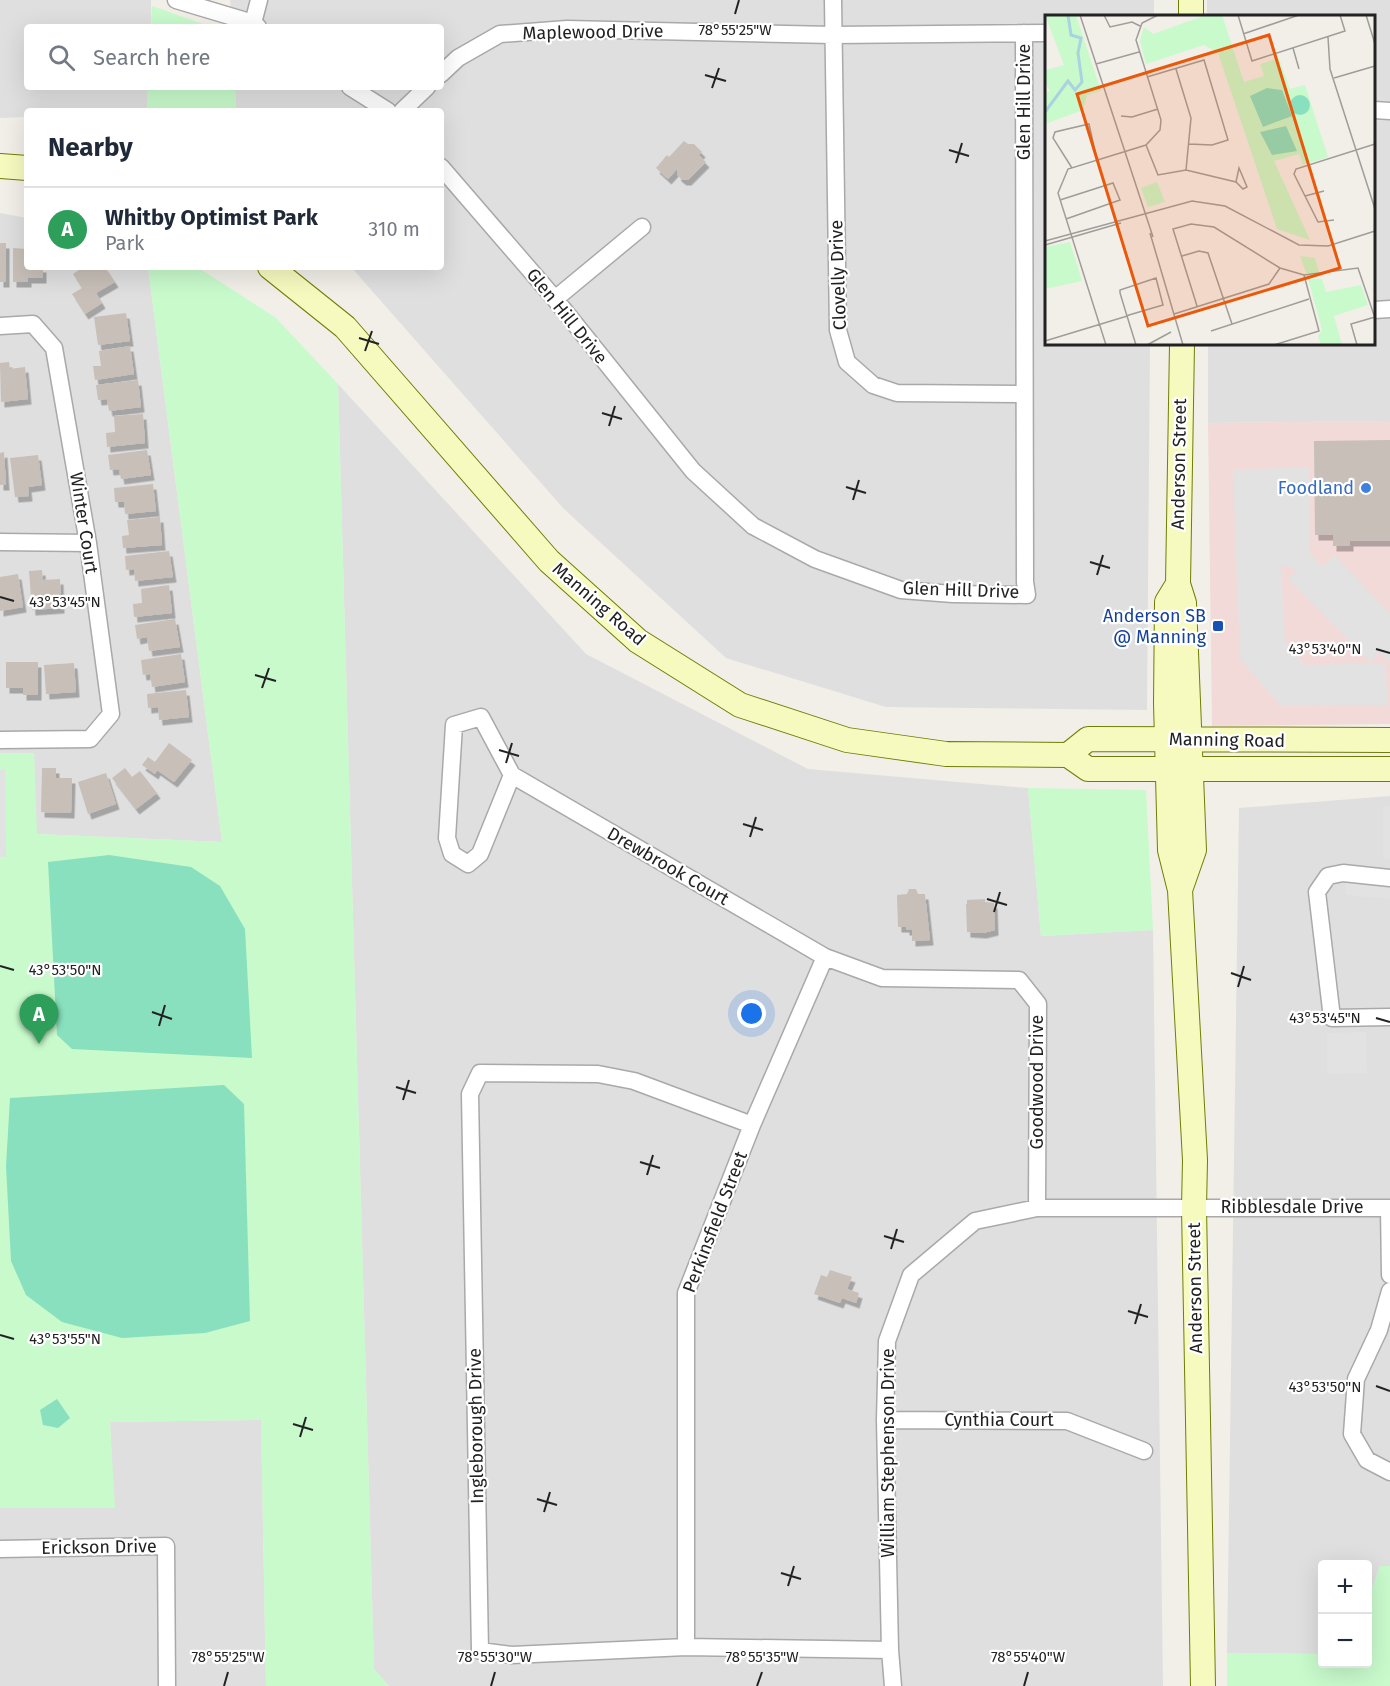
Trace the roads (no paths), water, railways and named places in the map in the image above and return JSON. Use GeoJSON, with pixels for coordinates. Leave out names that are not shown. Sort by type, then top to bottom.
{"type":"FeatureCollection","features":[{"type":"Feature","properties":{"kind":"main road"},"geometry":{"type":"LineString","coordinates":[[0,166],[24,168]]}},
{"type":"Feature","properties":{"kind":"main road","name":"Manning Road"},"geometry":{"type":"LineString","coordinates":[[274,270],[345,327],[549,561],[638,641],[740,705],[847,740],[946,754],[1068,754],[1088,739],[1390,740]]}},
{"type":"Feature","properties":{"kind":"main road","name":"Anderson Street"},"geometry":{"type":"LineString","coordinates":[[1182,345],[1178,584],[1185,603],[1179,770],[1194,850],[1180,890],[1195,1160],[1203,1686]]}},
{"type":"Feature","properties":{"kind":"main road","name":"Manning Road"},"geometry":{"type":"LineString","coordinates":[[1068,754],[1088,769],[1390,769]]}},
{"type":"Feature","properties":{"kind":"street"},"geometry":{"type":"LineString","coordinates":[[177,0],[253,24]]}},
{"type":"Feature","properties":{"kind":"street"},"geometry":{"type":"LineString","coordinates":[[256,24],[259,0]]}},
{"type":"Feature","properties":{"kind":"street","name":"Clovelly Drive"},"geometry":{"type":"LineString","coordinates":[[832,0],[838,330],[847,362],[873,385],[897,393],[1024,394]]}},
{"type":"Feature","properties":{"kind":"street","name":"Maplewood Drive"},"geometry":{"type":"LineString","coordinates":[[444,71],[458,58],[500,34],[567,29],[833,35],[1045,33]]}},
{"type":"Feature","properties":{"kind":"street","name":"Glen Hill Drive"},"geometry":{"type":"LineString","coordinates":[[444,170],[555,299],[693,471],[753,526],[815,559],[901,590],[953,594],[1027,595],[1025,582],[1024,33]]}},
{"type":"Feature","properties":{"kind":"street"},"geometry":{"type":"LineString","coordinates":[[355,90],[383,108]]}},
{"type":"Feature","properties":{"kind":"street"},"geometry":{"type":"LineString","coordinates":[[405,108],[424,90]]}},
{"type":"Feature","properties":{"kind":"street"},"geometry":{"type":"LineString","coordinates":[[555,299],[642,227]]}},
{"type":"Feature","properties":{"kind":"street"},"geometry":{"type":"LineString","coordinates":[[1375,310],[1390,309]]}},
{"type":"Feature","properties":{"kind":"street","name":"Winter Court"},"geometry":{"type":"LineString","coordinates":[[0,326],[33,324],[54,348],[88,543],[111,714],[90,739],[0,740]]}},
{"type":"Feature","properties":{"kind":"street"},"geometry":{"type":"LineString","coordinates":[[0,542],[88,543]]}},
{"type":"Feature","properties":{"kind":"street"},"geometry":{"type":"LineString","coordinates":[[481,717],[512,775],[480,854],[468,864],[452,854],[447,838],[454,725],[481,717]]}},
{"type":"Feature","properties":{"kind":"street","name":"Drewbrook Court"},"geometry":{"type":"LineString","coordinates":[[512,775],[825,957]]}},
{"type":"Feature","properties":{"kind":"street"},"geometry":{"type":"LineString","coordinates":[[1390,878],[1338,873],[1328,876],[1317,892],[1332,1018],[1390,1017]]}},
{"type":"Feature","properties":{"kind":"street","name":"Perkinsfield Street"},"geometry":{"type":"LineString","coordinates":[[686,1647],[686,1293],[752,1125],[825,957]]}},
{"type":"Feature","properties":{"kind":"street","name":"Goodwood Drive"},"geometry":{"type":"LineString","coordinates":[[825,957],[882,978],[1019,981],[1038,1004],[1037,1208]]}},
{"type":"Feature","properties":{"kind":"street","name":"Ingleborough Drive"},"geometry":{"type":"LineString","coordinates":[[752,1125],[634,1081],[598,1074],[480,1073],[470,1094],[480,1651],[512,1655],[686,1647],[890,1650]]}},
{"type":"Feature","properties":{"kind":"street","name":"William Stephenson Drive"},"geometry":{"type":"LineString","coordinates":[[893,1686],[890,1650],[885,1420],[887,1341],[911,1275],[975,1221],[1037,1208],[1194,1208]]}},
{"type":"Feature","properties":{"kind":"street","name":"Ribblesdale Drive"},"geometry":{"type":"LineString","coordinates":[[1194,1208],[1390,1208]]}},
{"type":"Feature","properties":{"kind":"street"},"geometry":{"type":"LineString","coordinates":[[1390,1208],[1390,1275]]}},
{"type":"Feature","properties":{"kind":"street"},"geometry":{"type":"LineString","coordinates":[[1390,1291],[1379,1330],[1356,1379],[1352,1434],[1367,1460],[1390,1472]]}},
{"type":"Feature","properties":{"kind":"street","name":"Cynthia Court"},"geometry":{"type":"LineString","coordinates":[[885,1420],[1067,1421],[1144,1451]]}},
{"type":"Feature","properties":{"kind":"street","name":"Erickson Drive"},"geometry":{"type":"LineString","coordinates":[[0,1549],[165,1546],[167,1686]]}},
{"type":"Feature","properties":{"kind":"place","name":"Foodland"},"geometry":{"type":"Point","coordinates":[1366,488]}},
{"type":"Feature","properties":{"kind":"place","name":"Anderson SB @ Manning"},"geometry":{"type":"Point","coordinates":[1218,626]}},
{"type":"Feature","properties":{"kind":"place","name":"Whitby Optimist Park"},"geometry":{"type":"Point","coordinates":[39,1044]}}]}
